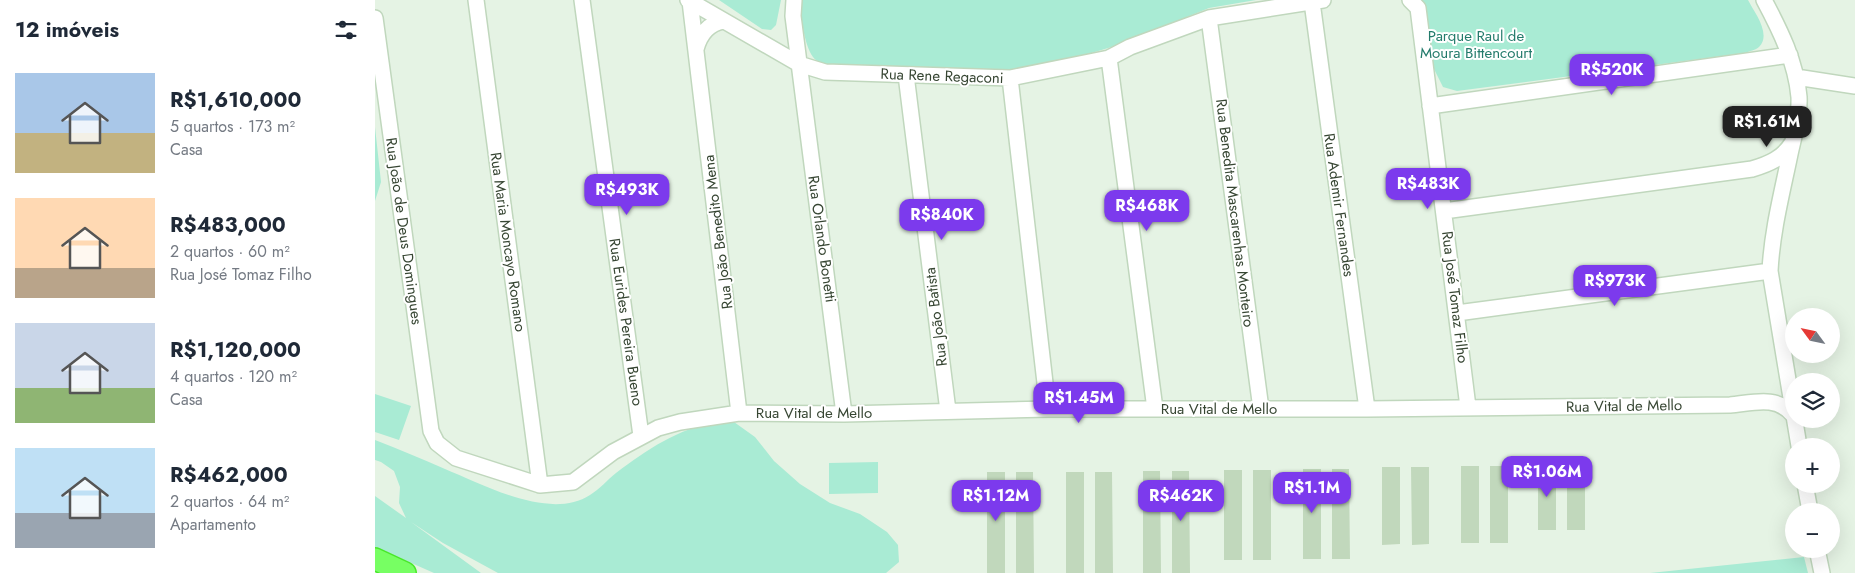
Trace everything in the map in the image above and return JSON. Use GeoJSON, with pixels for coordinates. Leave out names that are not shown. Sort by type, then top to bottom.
{"type":"FeatureCollection","features":[{"type":"Feature","properties":{"kind":"highway"},"geometry":{"type":"LineString","coordinates":[[375,560],[405,573]]}},
{"type":"Feature","properties":{"kind":"street","name":"Rua Maria Moncayo Romano"},"geometry":{"type":"LineString","coordinates":[[476,0],[540,485]]}},
{"type":"Feature","properties":{"kind":"street","name":"Rua Eurides Pereira Bueno"},"geometry":{"type":"LineString","coordinates":[[582,0],[641,436]]}},
{"type":"Feature","properties":{"kind":"street","name":"Rua Orlando Bonetti"},"geometry":{"type":"LineString","coordinates":[[794,0],[793,16],[844,414]]}},
{"type":"Feature","properties":{"kind":"street"},"geometry":{"type":"LineString","coordinates":[[1764,0],[1790,56],[1796,76],[1799,98],[1793,142],[1772,243],[1770,271],[1786,372]]}},
{"type":"Feature","properties":{"kind":"street","name":"Rua Rene Regaconi"},"geometry":{"type":"LineString","coordinates":[[689,1],[799,64],[825,72],[1010,78],[1109,58],[1130,47],[1209,18],[1317,1]]}},
{"type":"Feature","properties":{"kind":"street","name":"Rua João Benedito Mena"},"geometry":{"type":"LineString","coordinates":[[689,1],[739,413]]}},
{"type":"Feature","properties":{"kind":"street","name":"Rua Ademir Fernandes"},"geometry":{"type":"LineString","coordinates":[[1317,1],[1367,409]]}},
{"type":"Feature","properties":{"kind":"street","name":"Rua José Tomaz Filho"},"geometry":{"type":"LineString","coordinates":[[1414,4],[1430,106],[1468,407]]}},
{"type":"Feature","properties":{"kind":"street","name":"Rua João de Deus Domingues"},"geometry":{"type":"LineString","coordinates":[[375,18],[431,431],[437,443]]}},
{"type":"Feature","properties":{"kind":"street","name":"Rua Benedita Mascarenhas Monteiro"},"geometry":{"type":"LineString","coordinates":[[1209,18],[1261,409]]}},
{"type":"Feature","properties":{"kind":"street"},"geometry":{"type":"LineString","coordinates":[[696,50],[698,40],[705,30],[712,24],[725,21]]}},
{"type":"Feature","properties":{"kind":"street"},"geometry":{"type":"LineString","coordinates":[[1430,106],[1790,56]]}},
{"type":"Feature","properties":{"kind":"street"},"geometry":{"type":"LineString","coordinates":[[1109,58],[1155,409]]}},
{"type":"Feature","properties":{"kind":"street","name":"Rua João Batista"},"geometry":{"type":"LineString","coordinates":[[907,75],[947,411]]}},
{"type":"Feature","properties":{"kind":"street"},"geometry":{"type":"LineString","coordinates":[[1796,76],[1855,86]]}},
{"type":"Feature","properties":{"kind":"street"},"geometry":{"type":"LineString","coordinates":[[1010,78],[1048,409]]}},
{"type":"Feature","properties":{"kind":"street"},"geometry":{"type":"LineString","coordinates":[[1444,211],[1752,169],[1775,161],[1786,152],[1793,142]]}},
{"type":"Feature","properties":{"kind":"street"},"geometry":{"type":"LineString","coordinates":[[1752,169],[1764,170],[1780,181],[1783,187]]}},
{"type":"Feature","properties":{"kind":"street"},"geometry":{"type":"LineString","coordinates":[[1457,313],[1770,271]]}},
{"type":"Feature","properties":{"kind":"street","name":"Rua Vital de Mello"},"geometry":{"type":"LineString","coordinates":[[1757,403],[1773,396],[1785,380],[1786,372]]}},
{"type":"Feature","properties":{"kind":"street","name":"Rua Vital de Mello"},"geometry":{"type":"LineString","coordinates":[[437,443],[456,458],[540,485],[573,482],[613,452],[658,428],[680,422],[739,413],[844,414],[1048,409],[1367,409],[1730,405],[1757,403],[1777,403],[1785,406]]}},
{"type":"Feature","properties":{"kind":"street"},"geometry":{"type":"LineString","coordinates":[[1819,558],[1822,573]]}},
{"type":"Feature","properties":{"kind":"green space"},"geometry":{"type":"Polygon","coordinates":[[[719,0],[781,0],[776,25],[771,30],[762,29],[719,0]]]}},
{"type":"Feature","properties":{"kind":"green space"},"geometry":{"type":"Polygon","coordinates":[[[802,0],[1256,0],[1209,8],[1118,45],[1065,61],[1005,71],[827,64],[820,62],[812,56],[806,41],[802,22],[802,0]]]}},
{"type":"Feature","properties":{"kind":"green space","name":"Parque Raul de Moura Bittencourt"},"geometry":{"type":"Polygon","coordinates":[[[1421,0],[1748,0],[1761,23],[1764,36],[1763,42],[1759,47],[1745,53],[1457,91],[1443,87],[1433,67],[1426,6],[1421,0]]]}},
{"type":"Feature","properties":{"kind":"green space"},"geometry":{"type":"Polygon","coordinates":[[[375,127],[381,182],[375,201],[375,127]]]}},
{"type":"Feature","properties":{"kind":"green space"},"geometry":{"type":"Polygon","coordinates":[[[375,394],[411,406],[399,440],[375,432],[375,394]]]}},
{"type":"Feature","properties":{"kind":"green space"},"geometry":{"type":"Polygon","coordinates":[[[717,422],[734,422],[755,437],[774,461],[800,484],[830,503],[860,514],[887,532],[898,545],[899,562],[886,573],[498,573],[443,543],[411,522],[481,573],[434,573],[375,547],[375,496],[406,518],[399,503],[400,487],[394,471],[375,460],[375,440],[497,491],[517,498],[556,504],[574,502],[590,495],[628,464],[663,441],[702,425],[717,422]]]}},
{"type":"Feature","properties":{"kind":"green space"},"geometry":{"type":"Polygon","coordinates":[[[878,462],[878,493],[829,494],[829,463],[878,462]]]}},
{"type":"Feature","properties":{"kind":"green space"},"geometry":{"type":"Polygon","coordinates":[[[1804,558],[1808,573],[1650,573],[1804,558]]]}},
{"type":"Feature","properties":{"kind":"building"},"geometry":{"type":"Polygon","coordinates":[[[1461,466],[1479,466],[1479,543],[1461,543],[1461,466]]]}},
{"type":"Feature","properties":{"kind":"building"},"geometry":{"type":"Polygon","coordinates":[[[1490,466],[1508,466],[1508,543],[1490,543],[1490,466]]]}},
{"type":"Feature","properties":{"kind":"building"},"geometry":{"type":"Polygon","coordinates":[[[1538,466],[1556,466],[1556,530],[1538,530],[1538,466]]]}},
{"type":"Feature","properties":{"kind":"building"},"geometry":{"type":"Polygon","coordinates":[[[1567,466],[1585,466],[1585,530],[1567,530],[1567,466]]]}},
{"type":"Feature","properties":{"kind":"building"},"geometry":{"type":"Polygon","coordinates":[[[1382,467],[1400,467],[1400,544],[1382,545],[1382,467]]]}},
{"type":"Feature","properties":{"kind":"building"},"geometry":{"type":"Polygon","coordinates":[[[1411,467],[1429,467],[1429,544],[1412,545],[1411,467]]]}},
{"type":"Feature","properties":{"kind":"building"},"geometry":{"type":"Polygon","coordinates":[[[1303,469],[1321,469],[1321,559],[1303,559],[1303,469]]]}},
{"type":"Feature","properties":{"kind":"building"},"geometry":{"type":"Polygon","coordinates":[[[1332,469],[1349,469],[1350,559],[1332,559],[1332,469]]]}},
{"type":"Feature","properties":{"kind":"building"},"geometry":{"type":"Polygon","coordinates":[[[1224,470],[1242,470],[1242,560],[1224,560],[1224,470]]]}},
{"type":"Feature","properties":{"kind":"building"},"geometry":{"type":"Polygon","coordinates":[[[1253,470],[1271,470],[1271,560],[1253,560],[1253,470]]]}},
{"type":"Feature","properties":{"kind":"building"},"geometry":{"type":"Polygon","coordinates":[[[1143,471],[1160,471],[1161,573],[1143,573],[1143,471]]]}},
{"type":"Feature","properties":{"kind":"building"},"geometry":{"type":"Polygon","coordinates":[[[1172,471],[1189,471],[1190,573],[1172,573],[1172,471]]]}},
{"type":"Feature","properties":{"kind":"building"},"geometry":{"type":"Polygon","coordinates":[[[987,472],[1005,472],[1005,573],[987,573],[987,472]]]}},
{"type":"Feature","properties":{"kind":"building"},"geometry":{"type":"Polygon","coordinates":[[[1016,472],[1033,472],[1034,573],[1016,573],[1016,472]]]}},
{"type":"Feature","properties":{"kind":"building"},"geometry":{"type":"Polygon","coordinates":[[[1066,472],[1084,472],[1084,573],[1066,573],[1066,472]]]}},
{"type":"Feature","properties":{"kind":"building"},"geometry":{"type":"Polygon","coordinates":[[[1095,472],[1112,472],[1113,573],[1095,573],[1095,472]]]}}]}
